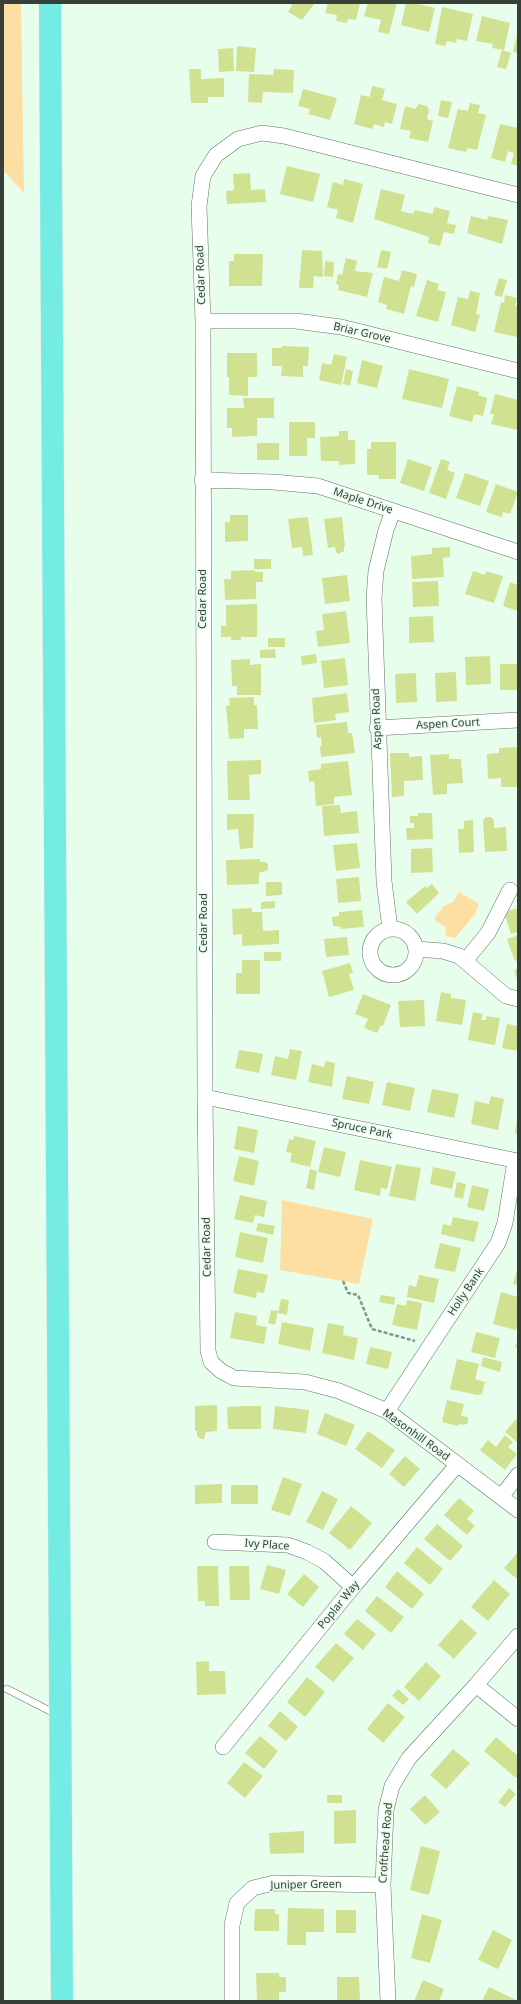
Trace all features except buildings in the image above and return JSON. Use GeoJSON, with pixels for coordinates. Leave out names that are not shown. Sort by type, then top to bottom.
{"type":"FeatureCollection","features":[{"type":"Feature","properties":{"kind":"highway"},"geometry":{"type":"LineString","coordinates":[[50,3],[59,1716],[62,2001]]}},
{"type":"Feature","properties":{"kind":"street","name":"Cedar Road"},"geometry":{"type":"LineString","coordinates":[[212,1362],[208,1344],[205,1097],[202,480],[203,321],[199,206],[202,176],[216,154],[238,139],[262,133],[284,136],[518,195]]}},
{"type":"Feature","properties":{"kind":"street","name":"Briar Grove"},"geometry":{"type":"LineString","coordinates":[[203,321],[296,321],[341,327],[518,371]]}},
{"type":"Feature","properties":{"kind":"street","name":"Maple Drive"},"geometry":{"type":"LineString","coordinates":[[202,480],[273,482],[318,486],[518,552]]}},
{"type":"Feature","properties":{"kind":"street","name":"Aspen Road"},"geometry":{"type":"LineString","coordinates":[[390,929],[384,881],[377,728],[374,598],[376,571],[386,530],[393,511]]}},
{"type":"Feature","properties":{"kind":"street","name":"Aspen Court"},"geometry":{"type":"LineString","coordinates":[[377,728],[518,720]]}},
{"type":"Feature","properties":{"kind":"street"},"geometry":{"type":"LineString","coordinates":[[465,961],[488,933],[510,890]]}},
{"type":"Feature","properties":{"kind":"street"},"geometry":{"type":"LineString","coordinates":[[390,929],[399,930],[407,934],[413,941],[416,949],[416,957],[408,970],[393,976],[379,971],[370,958],[370,950],[376,936],[390,929]]}},
{"type":"Feature","properties":{"kind":"street"},"geometry":{"type":"LineString","coordinates":[[416,949],[443,951],[459,956],[506,996],[518,999]]}},
{"type":"Feature","properties":{"kind":"street","name":"Spruce Park"},"geometry":{"type":"LineString","coordinates":[[205,1097],[517,1161]]}},
{"type":"Feature","properties":{"kind":"street","name":"Holly Bank"},"geometry":{"type":"LineString","coordinates":[[387,1411],[498,1243],[504,1223],[517,1161]]}},
{"type":"Feature","properties":{"kind":"street","name":"Masonhill Road"},"geometry":{"type":"LineString","coordinates":[[212,1362],[221,1371],[234,1378],[305,1382],[339,1391],[387,1411],[518,1510]]}},
{"type":"Feature","properties":{"kind":"street","name":"Poplar Way"},"geometry":{"type":"LineString","coordinates":[[223,1747],[354,1587],[457,1465]]}},
{"type":"Feature","properties":{"kind":"street"},"geometry":{"type":"LineString","coordinates":[[501,1497],[518,1475]]}},
{"type":"Feature","properties":{"kind":"street","name":"Ivy Place"},"geometry":{"type":"LineString","coordinates":[[215,1542],[288,1545],[307,1552],[324,1561],[354,1587]]}},
{"type":"Feature","properties":{"kind":"street","name":"Crofthead Road"},"geometry":{"type":"LineString","coordinates":[[388,2001],[383,1885],[386,1810],[392,1786],[409,1758],[476,1685],[518,1636]]}},
{"type":"Feature","properties":{"kind":"street"},"geometry":{"type":"LineString","coordinates":[[476,1685],[518,1720]]}},
{"type":"Feature","properties":{"kind":"street","name":"Juniper Green"},"geometry":{"type":"LineString","coordinates":[[232,2001],[232,1925],[237,1903],[253,1888],[274,1883],[383,1885]]}},
{"type":"Feature","properties":{"kind":"lane"},"geometry":{"type":"LineString","coordinates":[[7,1689],[59,1716]]}},
{"type":"Feature","properties":{"kind":"path"},"geometry":{"type":"LineString","coordinates":[[344,1281],[348,1293],[358,1295],[372,1329],[431,1345]]}},
{"type":"Feature","properties":{"kind":"shaded area"},"geometry":{"type":"Polygon","coordinates":[[[3,3],[21,3],[24,193],[3,170],[3,3]]]}},
{"type":"Feature","properties":{"kind":"shaded area"},"geometry":{"type":"Polygon","coordinates":[[[459,892],[479,904],[475,914],[455,938],[446,936],[445,926],[435,921],[435,917],[444,906],[453,902],[459,892]]]}},
{"type":"Feature","properties":{"kind":"shaded area"},"geometry":{"type":"Polygon","coordinates":[[[282,1200],[373,1219],[359,1284],[280,1270],[282,1200]]]}}]}
